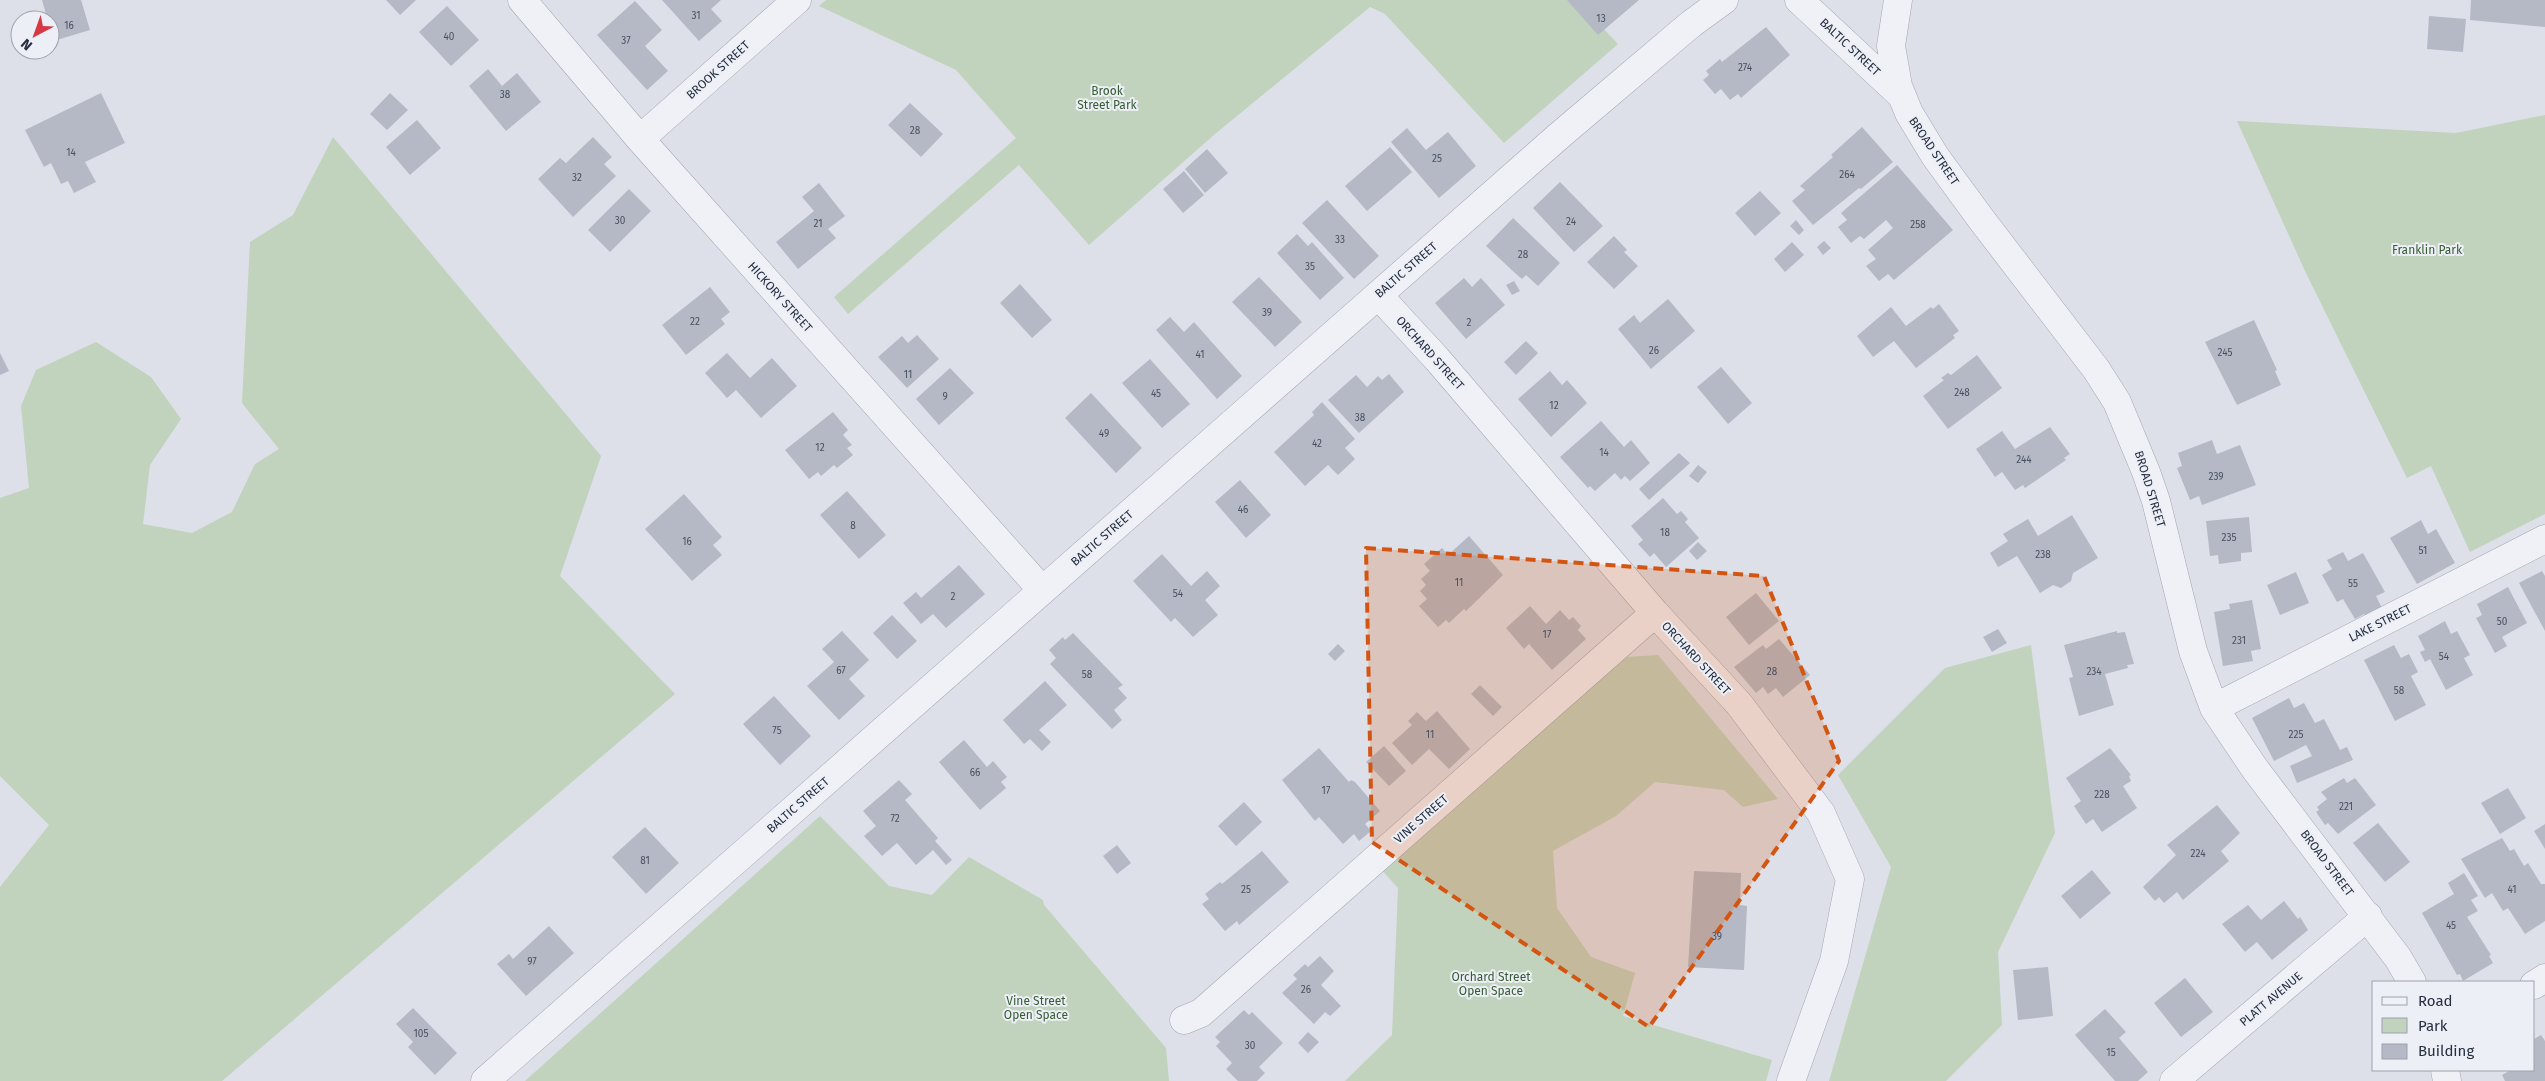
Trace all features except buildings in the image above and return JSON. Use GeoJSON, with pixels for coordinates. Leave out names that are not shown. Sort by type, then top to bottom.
{"type":"FeatureCollection","features":[{"type":"Feature","properties":{"kind":"street","name":"HICKORY STREET"},"geometry":{"type":"LineString","coordinates":[[522,0],[640,139],[1042,590]]}},
{"type":"Feature","properties":{"kind":"street","name":"BROOK STREET"},"geometry":{"type":"LineString","coordinates":[[640,139],[797,0]]}},
{"type":"Feature","properties":{"kind":"street","name":"BALTIC STREET"},"geometry":{"type":"LineString","coordinates":[[485,1081],[1593,106],[1706,12],[1724,0]]}},
{"type":"Feature","properties":{"kind":"street","name":"BALTIC STREET"},"geometry":{"type":"LineString","coordinates":[[1799,0],[1901,95]]}},
{"type":"Feature","properties":{"kind":"street","name":"BROAD STREET"},"geometry":{"type":"LineString","coordinates":[[1898,0],[1891,46],[1901,95],[1909,113],[1935,156],[2096,368],[2117,402],[2139,451],[2154,495],[2193,651],[2214,708],[2256,769],[2368,916],[2398,958],[2411,981]]}},
{"type":"Feature","properties":{"kind":"street","name":"ORCHARD STREET"},"geometry":{"type":"LineString","coordinates":[[1378,295],[1437,359],[1656,613],[1739,704],[1821,813],[1850,879],[1834,962],[1791,1081]]}},
{"type":"Feature","properties":{"kind":"street","name":"LAKE STREET"},"geometry":{"type":"LineString","coordinates":[[2214,708],[2545,539]]}},
{"type":"Feature","properties":{"kind":"street","name":"VINE STREET"},"geometry":{"type":"LineString","coordinates":[[1184,1020],[1201,1013],[1656,613]]}},
{"type":"Feature","properties":{"kind":"street","name":"PLATT AVENUE"},"geometry":{"type":"LineString","coordinates":[[2174,1081],[2368,916]]}},
{"type":"Feature","properties":{"kind":"highlighted area"},"geometry":{"type":"Polygon","coordinates":[[[1366,548],[1764,576],[1839,761],[1649,1027],[1372,842],[1366,548]]]}},
{"type":"Feature","properties":{"kind":"green space","name":"Brook Street Park"},"geometry":{"type":"Polygon","coordinates":[[[826,0],[1576,0],[1618,44],[1504,143],[1385,14],[1370,7],[1215,134],[1089,245],[1019,165],[848,314],[834,297],[1016,138],[956,70],[819,6],[826,0]]]}},
{"type":"Feature","properties":{"kind":"green space","name":"Franklin Park"},"geometry":{"type":"Polygon","coordinates":[[[2545,115],[2545,514],[2470,552],[2431,466],[2407,478],[2305,271],[2237,121],[2456,133],[2545,115]]]}},
{"type":"Feature","properties":{"kind":"green space"},"geometry":{"type":"Polygon","coordinates":[[[333,137],[601,456],[560,576],[675,694],[222,1081],[0,1081],[0,887],[49,825],[0,776],[0,498],[29,488],[21,406],[36,370],[96,342],[151,377],[181,419],[150,465],[143,524],[192,533],[232,512],[255,464],[279,449],[242,403],[250,242],[293,215],[333,137]]]}},
{"type":"Feature","properties":{"kind":"green space"},"geometry":{"type":"Polygon","coordinates":[[[2031,645],[2055,833],[1998,952],[2002,1025],[1946,1081],[1829,1081],[1891,867],[1838,775],[1945,668],[2031,645]]]}},
{"type":"Feature","properties":{"kind":"green space","name":"Orchard Street Open Space"},"geometry":{"type":"Polygon","coordinates":[[[1658,655],[1778,799],[1743,807],[1724,790],[1655,782],[1616,816],[1553,851],[1557,908],[1591,957],[1635,973],[1623,1016],[1772,1060],[1766,1081],[1345,1081],[1392,1035],[1398,888],[1379,867],[1627,657],[1658,655]]]}},
{"type":"Feature","properties":{"kind":"green space","name":"Vine Street Open Space"},"geometry":{"type":"Polygon","coordinates":[[[820,816],[889,886],[932,895],[969,857],[1043,900],[1044,905],[1166,1048],[1169,1081],[525,1081],[820,816]]]}}]}
